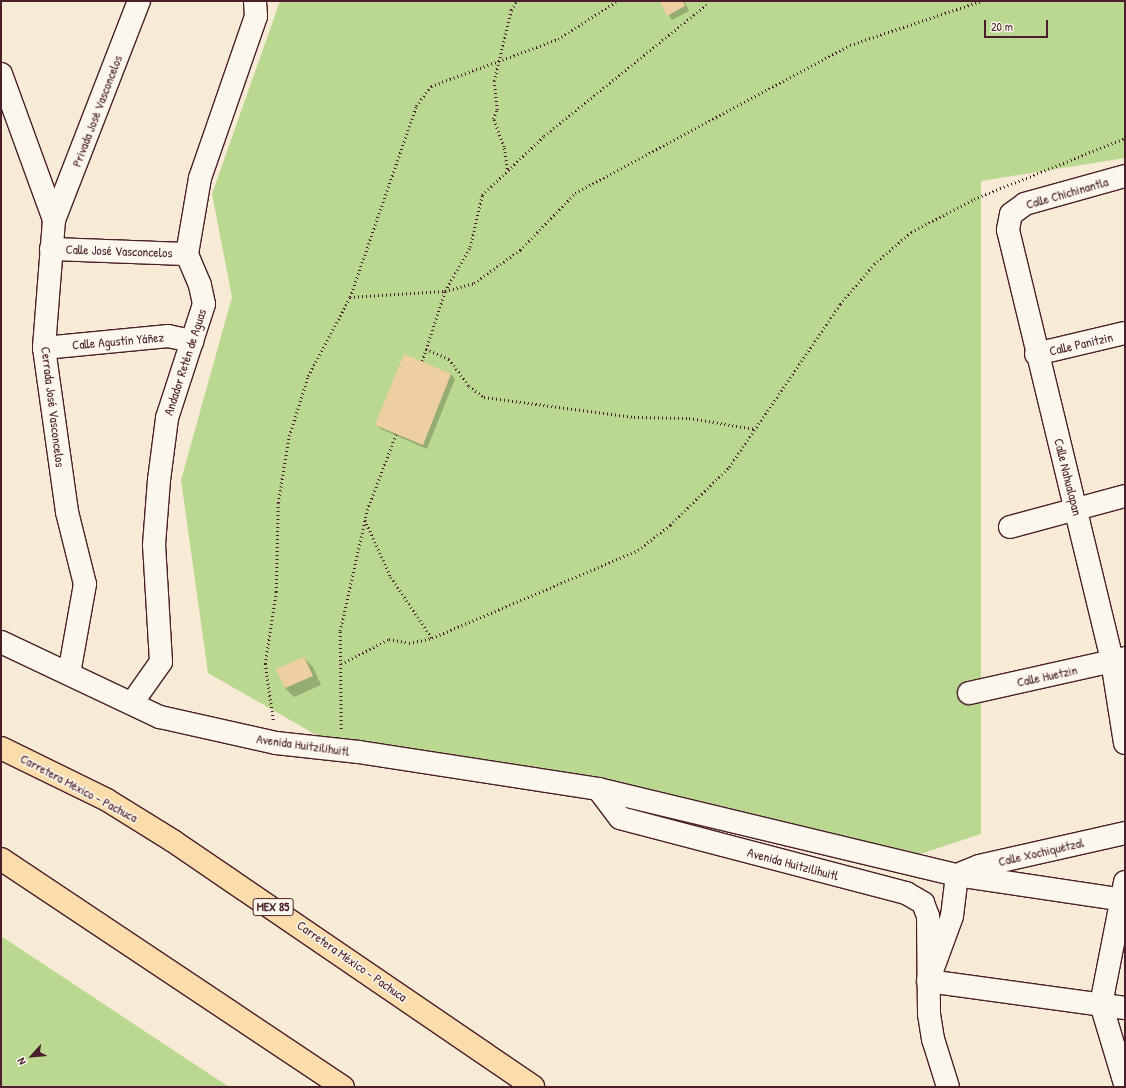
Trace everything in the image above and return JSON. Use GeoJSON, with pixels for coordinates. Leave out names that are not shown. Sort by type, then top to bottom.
{"type":"FeatureCollection","features":[{"type":"Feature","properties":{"kind":"highway","name":"Carretera México - Pachuca"},"geometry":{"type":"LineString","coordinates":[[1,748],[107,800],[173,840],[533,1087]]}},
{"type":"Feature","properties":{"kind":"highway"},"geometry":{"type":"LineString","coordinates":[[1,859],[343,1087]]}},
{"type":"Feature","properties":{"kind":"street","name":"Privada José Vasconcelos"},"geometry":{"type":"LineString","coordinates":[[54,220],[139,1]]}},
{"type":"Feature","properties":{"kind":"street"},"geometry":{"type":"LineString","coordinates":[[187,254],[200,178],[256,16],[256,1]]}},
{"type":"Feature","properties":{"kind":"street","name":"Cerrada José Vasconcelos"},"geometry":{"type":"LineString","coordinates":[[1,74],[54,220],[44,348],[67,512],[85,584],[69,674]]}},
{"type":"Feature","properties":{"kind":"street","name":"Calle Chichinantla"},"geometry":{"type":"LineString","coordinates":[[1012,214],[1025,204],[1036,200],[1125,176]]}},
{"type":"Feature","properties":{"kind":"street","name":"Calle Nahualapan"},"geometry":{"type":"LineString","coordinates":[[1012,214],[1008,230],[1010,249],[1076,509],[1119,660],[1125,743]]}},
{"type":"Feature","properties":{"kind":"street","name":"Calle José Vasconcelos"},"geometry":{"type":"LineString","coordinates":[[51,249],[187,254]]}},
{"type":"Feature","properties":{"kind":"street","name":"Andador Retén de Aguas"},"geometry":{"type":"LineString","coordinates":[[132,703],[161,662],[154,545],[159,480],[167,418],[204,304],[200,285],[187,254]]}},
{"type":"Feature","properties":{"kind":"street","name":"Calle Panitzin"},"geometry":{"type":"LineString","coordinates":[[1036,354],[1125,333]]}},
{"type":"Feature","properties":{"kind":"street","name":"Calle Agustín Yáñez"},"geometry":{"type":"LineString","coordinates":[[44,348],[168,336],[192,341]]}},
{"type":"Feature","properties":{"kind":"street"},"geometry":{"type":"LineString","coordinates":[[1010,526],[1125,496]]}},
{"type":"Feature","properties":{"kind":"street","name":"Avenida Huitzilíhuitl"},"geometry":{"type":"LineString","coordinates":[[1,642],[160,717],[276,743],[341,750],[598,789],[958,875],[1123,893]]}},
{"type":"Feature","properties":{"kind":"street","name":"Calle Huetzin"},"geometry":{"type":"LineString","coordinates":[[969,693],[1119,660]]}},
{"type":"Feature","properties":{"kind":"street","name":"Avenida Huitzilíhuitl"},"geometry":{"type":"LineString","coordinates":[[598,789],[620,818],[906,893],[923,903],[928,916],[929,1014],[933,1039],[948,1087]]}},
{"type":"Feature","properties":{"kind":"street","name":"Calle Xochiquétzal"},"geometry":{"type":"LineString","coordinates":[[958,875],[979,866],[1125,833]]}},
{"type":"Feature","properties":{"kind":"street"},"geometry":{"type":"LineString","coordinates":[[958,875],[952,916],[928,981],[1125,1008]]}},
{"type":"Feature","properties":{"kind":"street"},"geometry":{"type":"LineString","coordinates":[[1123,893],[1101,1004],[1125,1084]]}},
{"type":"Feature","properties":{"kind":"path"},"geometry":{"type":"LineString","coordinates":[[507,170],[504,147],[493,119],[497,110],[494,81],[511,10],[516,1]]}},
{"type":"Feature","properties":{"kind":"path"},"geometry":{"type":"LineString","coordinates":[[276,743],[265,664],[276,592],[278,503],[289,436],[308,376],[350,297],[416,106],[431,86],[500,59],[558,39],[617,1]]}},
{"type":"Feature","properties":{"kind":"path"},"geometry":{"type":"LineString","coordinates":[[350,297],[445,291],[474,282],[520,250],[575,193],[850,45],[981,1]]}},
{"type":"Feature","properties":{"kind":"path"},"geometry":{"type":"LineString","coordinates":[[422,361],[445,291],[470,247],[482,195],[507,170],[611,80],[708,3]]}},
{"type":"Feature","properties":{"kind":"path"},"geometry":{"type":"LineString","coordinates":[[340,664],[389,639],[409,643],[432,638],[638,550],[670,525],[729,467],[840,304],[874,264],[911,232],[974,198],[1125,138]]}},
{"type":"Feature","properties":{"kind":"path"},"geometry":{"type":"LineString","coordinates":[[426,349],[449,359],[469,386],[484,397],[634,417],[689,418],[755,429]]}},
{"type":"Feature","properties":{"kind":"path"},"geometry":{"type":"LineString","coordinates":[[341,750],[340,631],[365,520],[396,434]]}},
{"type":"Feature","properties":{"kind":"path"},"geometry":{"type":"LineString","coordinates":[[365,520],[391,577],[432,638]]}},
{"type":"Feature","properties":{"kind":"green space"},"geometry":{"type":"Polygon","coordinates":[[[280,1],[1125,1],[1125,158],[981,181],[981,834],[917,855],[325,740],[208,673],[181,480],[232,297],[212,194],[280,1]]]}},
{"type":"Feature","properties":{"kind":"green space"},"geometry":{"type":"Polygon","coordinates":[[[1,936],[229,1087],[1,1087],[1,936]]]}},
{"type":"Feature","properties":{"kind":"building"},"geometry":{"type":"Polygon","coordinates":[[[683,1],[685,6],[667,16],[660,2],[683,1]]]}},
{"type":"Feature","properties":{"kind":"building"},"geometry":{"type":"Polygon","coordinates":[[[404,354],[451,374],[423,445],[375,425],[404,354]]]}},
{"type":"Feature","properties":{"kind":"building"},"geometry":{"type":"Polygon","coordinates":[[[304,657],[313,676],[285,688],[276,669],[304,657]]]}}]}
